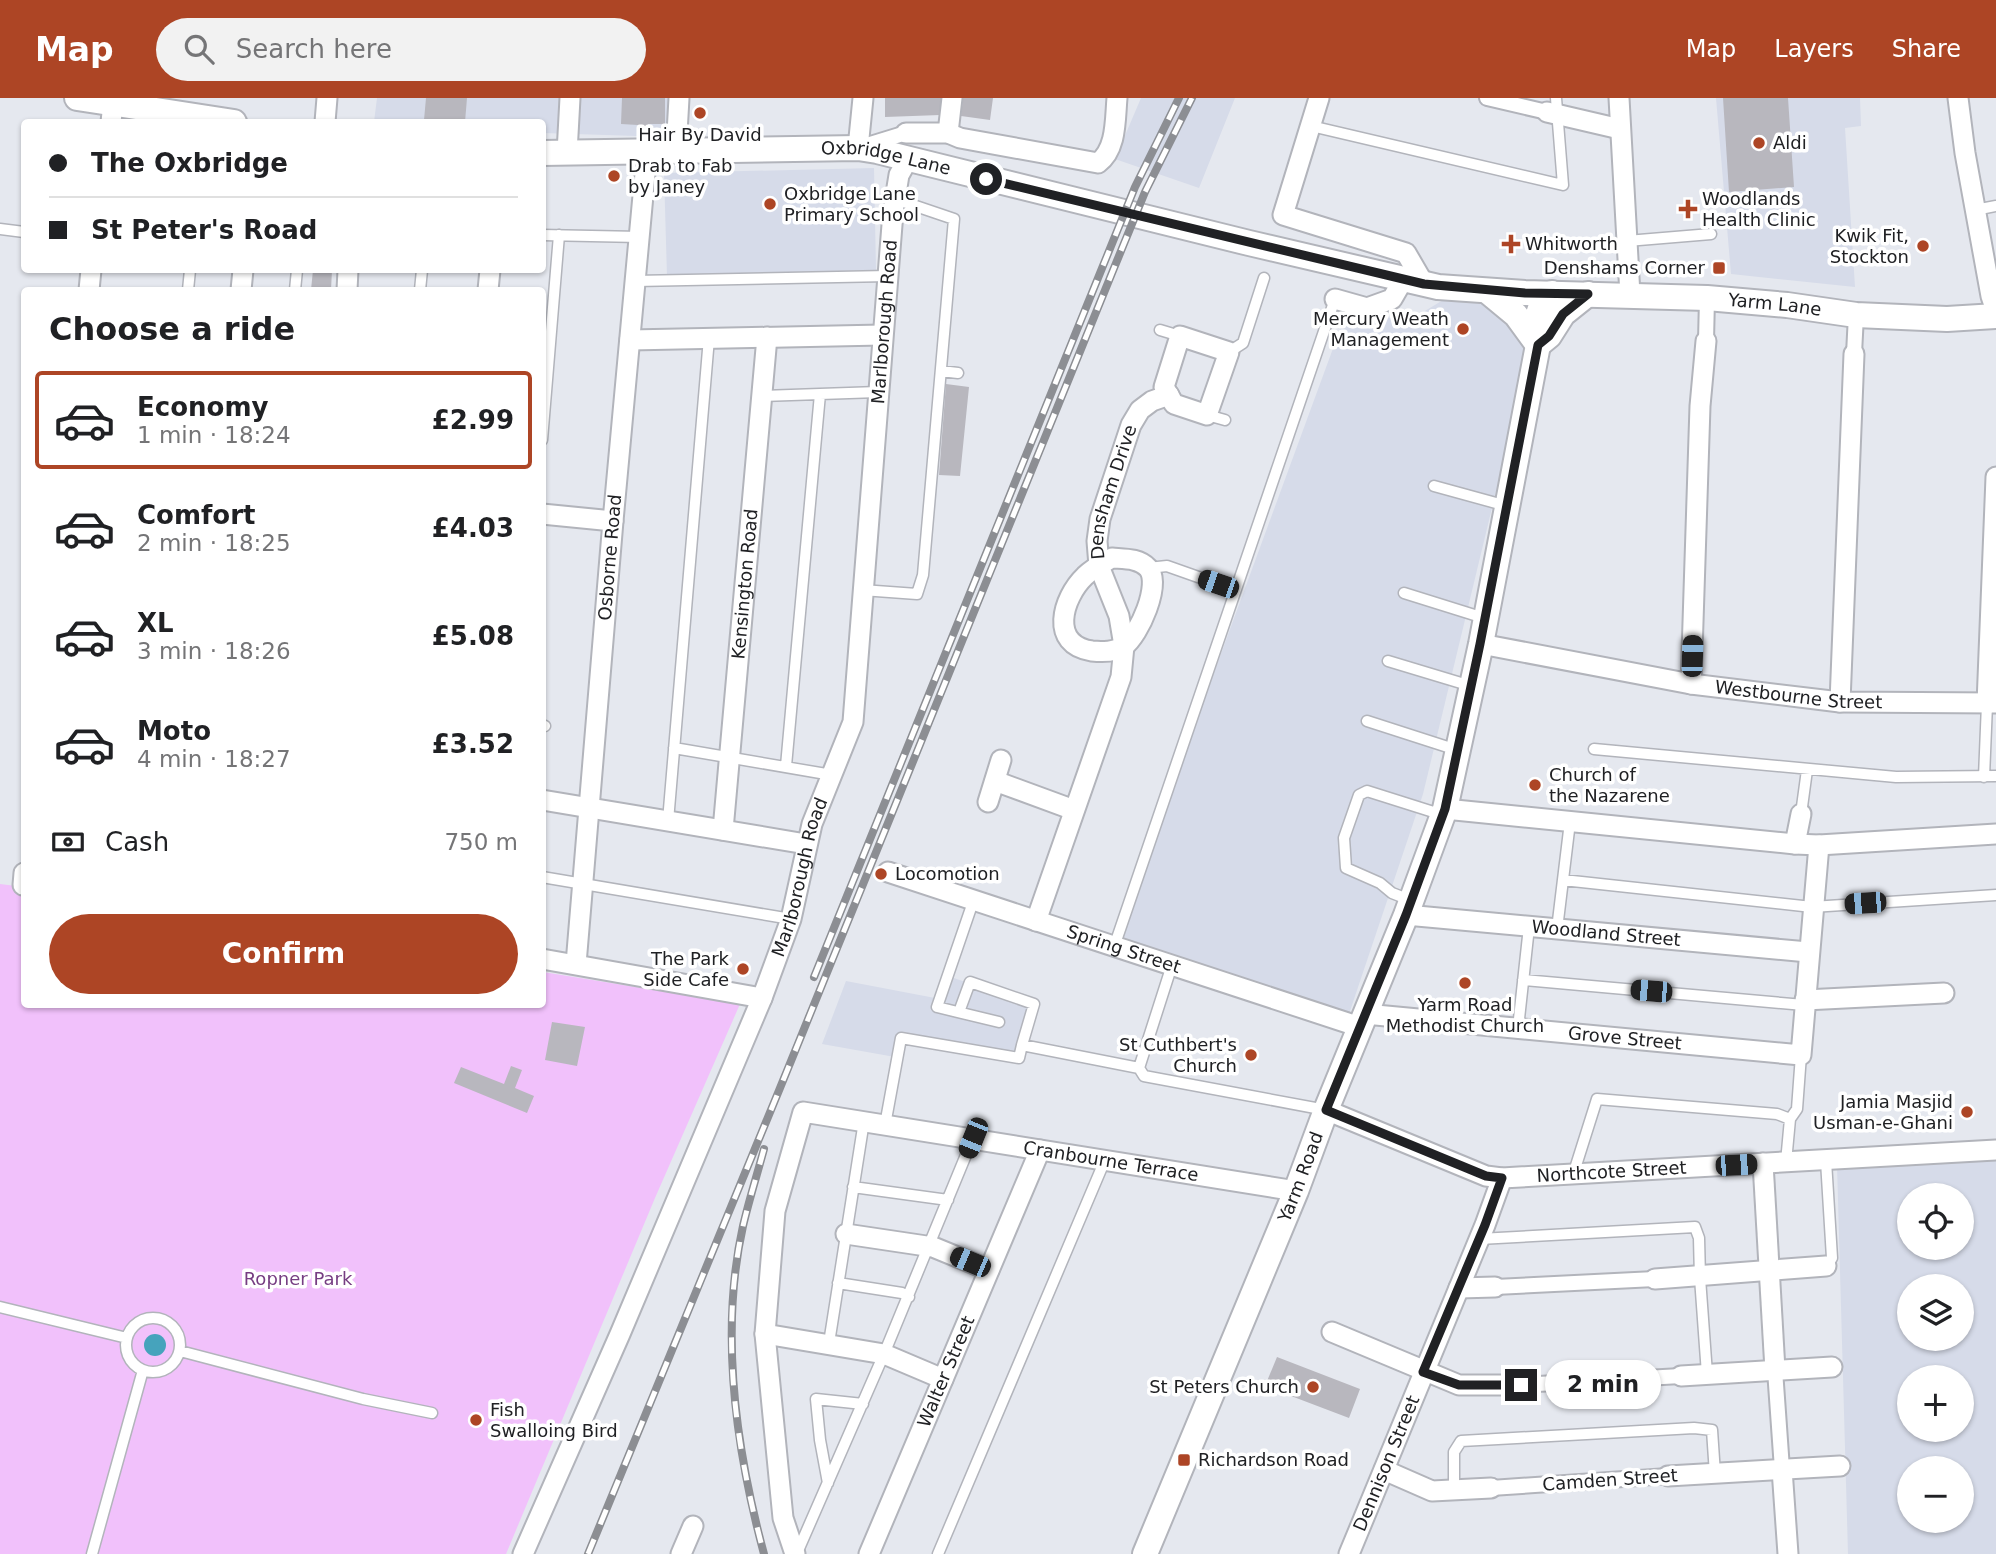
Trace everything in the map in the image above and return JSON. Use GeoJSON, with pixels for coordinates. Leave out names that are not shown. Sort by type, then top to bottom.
{"type":"FeatureCollection","features":[{"type":"Feature","properties":{"kind":"street"},"geometry":{"type":"LineString","coordinates":[[78,98],[112,113],[153,104],[220,119]]}},
{"type":"Feature","properties":{"kind":"street"},"geometry":{"type":"LineString","coordinates":[[325,119],[327,98]]}},
{"type":"Feature","properties":{"kind":"street"},"geometry":{"type":"LineString","coordinates":[[555,153],[570,98]]}},
{"type":"Feature","properties":{"kind":"street"},"geometry":{"type":"LineString","coordinates":[[676,151],[679,98]]}},
{"type":"Feature","properties":{"kind":"street"},"geometry":{"type":"LineString","coordinates":[[863,98],[858,148],[906,133],[948,133],[960,138],[1098,163],[1109,152],[1112,142],[1117,98]]}},
{"type":"Feature","properties":{"kind":"street"},"geometry":{"type":"LineString","coordinates":[[948,133],[952,98]]}},
{"type":"Feature","properties":{"kind":"street"},"geometry":{"type":"LineString","coordinates":[[1319,98],[1283,215],[1406,253],[1413,282],[1392,299],[1367,308],[1335,299]]}},
{"type":"Feature","properties":{"kind":"street"},"geometry":{"type":"LineString","coordinates":[[1487,98],[1553,108],[1620,129]]}},
{"type":"Feature","properties":{"kind":"street"},"geometry":{"type":"LineString","coordinates":[[1619,98],[1630,295]]}},
{"type":"Feature","properties":{"kind":"street"},"geometry":{"type":"LineString","coordinates":[[1958,98],[1975,210],[1996,314]]}},
{"type":"Feature","properties":{"kind":"street","name":"Oxbridge Lane"},"geometry":{"type":"LineString","coordinates":[[555,153],[858,148],[1413,282],[1487,291],[1552,293]]}},
{"type":"Feature","properties":{"kind":"street","name":"Osborne Road"},"geometry":{"type":"LineString","coordinates":[[576,964],[647,152]]}},
{"type":"Feature","properties":{"kind":"street","name":"Marlborough Road"},"geometry":{"type":"LineString","coordinates":[[523,1554],[620,1334],[762,998],[791,919],[806,844],[853,722],[895,199],[899,175],[908,159]]}},
{"type":"Feature","properties":{"kind":"street"},"geometry":{"type":"LineString","coordinates":[[1487,291],[1516,315],[1538,345]]}},
{"type":"Feature","properties":{"kind":"street","name":"Yarm Lane"},"geometry":{"type":"LineString","coordinates":[[1552,293],[1707,298],[1787,305],[1856,315],[1947,319],[1996,314]]}},
{"type":"Feature","properties":{"kind":"street","name":"Yarm Road"},"geometry":{"type":"LineString","coordinates":[[1145,1554],[1296,1191],[1444,812],[1472,686],[1538,345],[1536,317],[1541,302],[1552,293]]}},
{"type":"Feature","properties":{"kind":"street","name":"Yarm Road"},"geometry":{"type":"LineString","coordinates":[[1538,345],[1549,336],[1563,314],[1588,294]]}},
{"type":"Feature","properties":{"kind":"street"},"geometry":{"type":"LineString","coordinates":[[1691,684],[1700,406],[1707,298]]}},
{"type":"Feature","properties":{"kind":"street"},"geometry":{"type":"LineString","coordinates":[[1840,702],[1856,315]]}},
{"type":"Feature","properties":{"kind":"street"},"geometry":{"type":"LineString","coordinates":[[630,340],[882,335]]}},
{"type":"Feature","properties":{"kind":"street"},"geometry":{"type":"LineString","coordinates":[[1180,336],[1229,352],[1216,417],[1174,404],[1164,387],[1180,336]]}},
{"type":"Feature","properties":{"kind":"street","name":"Kensington Road"},"geometry":{"type":"LineString","coordinates":[[723,830],[767,337]]}},
{"type":"Feature","properties":{"kind":"street","name":"Densham Drive"},"geometry":{"type":"LineString","coordinates":[[1036,921],[1121,677],[1124,646],[1119,617],[1099,566],[1097,541],[1100,519],[1132,425],[1140,410],[1152,401],[1169,395]]}},
{"type":"Feature","properties":{"kind":"street"},"geometry":{"type":"LineString","coordinates":[[1991,704],[1996,477]]}},
{"type":"Feature","properties":{"kind":"street"},"geometry":{"type":"LineString","coordinates":[[546,514],[613,521]]}},
{"type":"Feature","properties":{"kind":"street"},"geometry":{"type":"LineString","coordinates":[[1112,558],[1132,559],[1148,568],[1153,581],[1152,594],[1143,618],[1124,646],[1106,652],[1091,651],[1070,640],[1063,621],[1070,597],[1085,576],[1112,558]]}},
{"type":"Feature","properties":{"kind":"street","name":"Westbourne Street"},"geometry":{"type":"LineString","coordinates":[[1480,644],[1691,684],[1840,702],[1991,704]]}},
{"type":"Feature","properties":{"kind":"street"},"geometry":{"type":"LineString","coordinates":[[988,802],[1001,760]]}},
{"type":"Feature","properties":{"kind":"street"},"geometry":{"type":"LineString","coordinates":[[995,781],[1074,810]]}},
{"type":"Feature","properties":{"kind":"street"},"geometry":{"type":"LineString","coordinates":[[546,801],[806,844]]}},
{"type":"Feature","properties":{"kind":"street"},"geometry":{"type":"LineString","coordinates":[[1444,812],[1819,845],[1996,834]]}},
{"type":"Feature","properties":{"kind":"street"},"geometry":{"type":"LineString","coordinates":[[1795,844],[1801,814]]}},
{"type":"Feature","properties":{"kind":"street"},"geometry":{"type":"LineString","coordinates":[[1801,1055],[1819,845]]}},
{"type":"Feature","properties":{"kind":"street","name":"Spring Street"},"geometry":{"type":"LineString","coordinates":[[888,873],[1114,947],[1362,1021]]}},
{"type":"Feature","properties":{"kind":"street","name":"Woodland Street"},"geometry":{"type":"LineString","coordinates":[[1408,907],[1529,927],[1808,952]]}},
{"type":"Feature","properties":{"kind":"street"},"geometry":{"type":"LineString","coordinates":[[546,960],[762,998]]}},
{"type":"Feature","properties":{"kind":"street"},"geometry":{"type":"LineString","coordinates":[[1805,1002],[1944,993]]}},
{"type":"Feature","properties":{"kind":"street","name":"Grove Street"},"geometry":{"type":"LineString","coordinates":[[1362,1021],[1518,1028],[1801,1055]]}},
{"type":"Feature","properties":{"kind":"street","name":"Northcote Street"},"geometry":{"type":"LineString","coordinates":[[1326,1110],[1486,1176],[1502,1178],[1996,1150]]}},
{"type":"Feature","properties":{"kind":"street","name":"Cranbourne Terrace"},"geometry":{"type":"LineString","coordinates":[[765,1334],[775,1211],[803,1112],[1296,1191]]}},
{"type":"Feature","properties":{"kind":"street","name":"Walter Street"},"geometry":{"type":"LineString","coordinates":[[869,1554],[1040,1150]]}},
{"type":"Feature","properties":{"kind":"street"},"geometry":{"type":"LineString","coordinates":[[1763,1163],[1788,1554]]}},
{"type":"Feature","properties":{"kind":"street","name":"Dennison Street"},"geometry":{"type":"LineString","coordinates":[[1349,1554],[1502,1178]]}},
{"type":"Feature","properties":{"kind":"street"},"geometry":{"type":"LineString","coordinates":[[846,1234],[929,1246],[989,1270]]}},
{"type":"Feature","properties":{"kind":"street"},"geometry":{"type":"LineString","coordinates":[[1459,1288],[1700,1278],[1826,1266]]}},
{"type":"Feature","properties":{"kind":"street"},"geometry":{"type":"LineString","coordinates":[[1332,1332],[1459,1385],[1521,1385],[1832,1367]]}},
{"type":"Feature","properties":{"kind":"street"},"geometry":{"type":"LineString","coordinates":[[796,1554],[783,1518],[765,1334],[884,1354],[943,1379]]}},
{"type":"Feature","properties":{"kind":"street","name":"Camden Street"},"geometry":{"type":"LineString","coordinates":[[1384,1470],[1432,1491],[1840,1466]]}},
{"type":"Feature","properties":{"kind":"street"},"geometry":{"type":"LineString","coordinates":[[681,1554],[693,1526]]}},
{"type":"Feature","properties":{"kind":"lane"},"geometry":{"type":"LineString","coordinates":[[1311,126],[1563,185],[1553,108]]}},
{"type":"Feature","properties":{"kind":"lane"},"geometry":{"type":"LineString","coordinates":[[863,590],[917,594],[923,575],[954,219],[895,199]]}},
{"type":"Feature","properties":{"kind":"lane"},"geometry":{"type":"LineString","coordinates":[[1975,210],[1996,206]]}},
{"type":"Feature","properties":{"kind":"lane"},"geometry":{"type":"LineString","coordinates":[[0,229],[21,232]]}},
{"type":"Feature","properties":{"kind":"lane"},"geometry":{"type":"LineString","coordinates":[[546,234],[639,237]]}},
{"type":"Feature","properties":{"kind":"lane"},"geometry":{"type":"LineString","coordinates":[[1627,241],[1711,234]]}},
{"type":"Feature","properties":{"kind":"lane"},"geometry":{"type":"LineString","coordinates":[[546,392],[559,235]]}},
{"type":"Feature","properties":{"kind":"lane"},"geometry":{"type":"LineString","coordinates":[[635,281],[888,276]]}},
{"type":"Feature","properties":{"kind":"lane"},"geometry":{"type":"LineString","coordinates":[[1229,352],[1243,343],[1265,278]]}},
{"type":"Feature","properties":{"kind":"lane"},"geometry":{"type":"LineString","coordinates":[[1114,947],[1335,299]]}},
{"type":"Feature","properties":{"kind":"lane"},"geometry":{"type":"LineString","coordinates":[[1160,330],[1180,336]]}},
{"type":"Feature","properties":{"kind":"lane"},"geometry":{"type":"LineString","coordinates":[[668,821],[709,338]]}},
{"type":"Feature","properties":{"kind":"lane"},"geometry":{"type":"LineString","coordinates":[[941,371],[958,373]]}},
{"type":"Feature","properties":{"kind":"lane"},"geometry":{"type":"LineString","coordinates":[[762,396],[878,392]]}},
{"type":"Feature","properties":{"kind":"lane"},"geometry":{"type":"LineString","coordinates":[[786,766],[820,394]]}},
{"type":"Feature","properties":{"kind":"lane"},"geometry":{"type":"LineString","coordinates":[[1434,486],[1507,506]]}},
{"type":"Feature","properties":{"kind":"lane"},"geometry":{"type":"LineString","coordinates":[[1148,568],[1167,566],[1218,584]]}},
{"type":"Feature","properties":{"kind":"lane"},"geometry":{"type":"LineString","coordinates":[[1404,593],[1485,618]]}},
{"type":"Feature","properties":{"kind":"lane"},"geometry":{"type":"LineString","coordinates":[[1388,661],[1472,686]]}},
{"type":"Feature","properties":{"kind":"lane"},"geometry":{"type":"LineString","coordinates":[[1984,777],[1991,704]]}},
{"type":"Feature","properties":{"kind":"lane"},"geometry":{"type":"LineString","coordinates":[[1367,721],[1458,750]]}},
{"type":"Feature","properties":{"kind":"lane"},"geometry":{"type":"LineString","coordinates":[[674,748],[832,775]]}},
{"type":"Feature","properties":{"kind":"lane"},"geometry":{"type":"LineString","coordinates":[[1594,748],[1896,777],[1996,776]]}},
{"type":"Feature","properties":{"kind":"lane"},"geometry":{"type":"LineString","coordinates":[[1801,814],[1807,770]]}},
{"type":"Feature","properties":{"kind":"lane"},"geometry":{"type":"LineString","coordinates":[[1408,907],[1380,883],[1348,870],[1344,865],[1344,838],[1359,795],[1367,791],[1444,812]]}},
{"type":"Feature","properties":{"kind":"lane"},"geometry":{"type":"LineString","coordinates":[[1557,929],[1570,822]]}},
{"type":"Feature","properties":{"kind":"lane"},"geometry":{"type":"LineString","coordinates":[[546,878],[791,919]]}},
{"type":"Feature","properties":{"kind":"lane"},"geometry":{"type":"LineString","coordinates":[[1563,880],[1812,906],[1996,895]]}},
{"type":"Feature","properties":{"kind":"lane"},"geometry":{"type":"LineString","coordinates":[[973,902],[937,1007],[999,1022]]}},
{"type":"Feature","properties":{"kind":"lane"},"geometry":{"type":"LineString","coordinates":[[1518,1028],[1529,927]]}},
{"type":"Feature","properties":{"kind":"lane"},"geometry":{"type":"LineString","coordinates":[[1139,1068],[1172,965]]}},
{"type":"Feature","properties":{"kind":"lane"},"geometry":{"type":"LineString","coordinates":[[1523,980],[1805,1002]]}},
{"type":"Feature","properties":{"kind":"lane"},"geometry":{"type":"LineString","coordinates":[[885,1125],[901,1038],[1019,1058],[1034,1004],[970,982],[959,1012]]}},
{"type":"Feature","properties":{"kind":"lane"},"geometry":{"type":"LineString","coordinates":[[1022,1045],[1139,1068],[1144,1076],[1326,1110]]}},
{"type":"Feature","properties":{"kind":"lane"},"geometry":{"type":"LineString","coordinates":[[1786,1162],[1790,1119],[1797,1109],[1801,1055]]}},
{"type":"Feature","properties":{"kind":"lane"},"geometry":{"type":"LineString","coordinates":[[1573,1175],[1597,1099],[1777,1114],[1790,1119]]}},
{"type":"Feature","properties":{"kind":"lane"},"geometry":{"type":"LineString","coordinates":[[829,1343],[863,1121]]}},
{"type":"Feature","properties":{"kind":"lane"},"geometry":{"type":"LineString","coordinates":[[796,1554],[909,1297],[973,1138]]}},
{"type":"Feature","properties":{"kind":"lane"},"geometry":{"type":"LineString","coordinates":[[938,1554],[1105,1160]]}},
{"type":"Feature","properties":{"kind":"lane"},"geometry":{"type":"LineString","coordinates":[[1826,1161],[1832,1258],[1826,1266]]}},
{"type":"Feature","properties":{"kind":"lane"},"geometry":{"type":"LineString","coordinates":[[853,1187],[948,1200]]}},
{"type":"Feature","properties":{"kind":"lane"},"geometry":{"type":"LineString","coordinates":[[1479,1239],[1695,1227],[1699,1238],[1707,1374]]}},
{"type":"Feature","properties":{"kind":"lane"},"geometry":{"type":"LineString","coordinates":[[838,1283],[902,1293],[909,1297]]}},
{"type":"Feature","properties":{"kind":"lane"},"geometry":{"type":"LineString","coordinates":[[0,1307],[127,1338]]}},
{"type":"Feature","properties":{"kind":"lane"},"geometry":{"type":"LineString","coordinates":[[155,1317],[172,1325],[178,1332],[180,1351],[177,1359],[162,1371],[144,1370],[131,1361],[126,1346],[127,1338],[137,1323],[155,1317]]}},
{"type":"Feature","properties":{"kind":"lane"},"geometry":{"type":"LineString","coordinates":[[180,1351],[363,1399],[432,1413]]}},
{"type":"Feature","properties":{"kind":"lane"},"geometry":{"type":"LineString","coordinates":[[92,1554],[144,1370]]}},
{"type":"Feature","properties":{"kind":"lane"},"geometry":{"type":"LineString","coordinates":[[828,1483],[816,1399],[863,1404]]}},
{"type":"Feature","properties":{"kind":"lane"},"geometry":{"type":"LineString","coordinates":[[1454,1490],[1454,1452],[1461,1441],[1474,1440],[1712,1430],[1715,1474]]}},
{"type":"Feature","properties":{"kind":"shaded area"},"geometry":{"type":"Polygon","coordinates":[[[377,98],[668,98],[668,137],[546,133],[546,119],[374,119],[377,98]]]}},
{"type":"Feature","properties":{"kind":"shaded area"},"geometry":{"type":"Polygon","coordinates":[[[1141,98],[1235,98],[1199,188],[1115,159],[1141,98]]]}},
{"type":"Feature","properties":{"kind":"shaded area"},"geometry":{"type":"Polygon","coordinates":[[[1716,98],[1860,98],[1861,126],[1845,128],[1855,287],[1731,274],[1716,98]]]}},
{"type":"Feature","properties":{"kind":"shaded area","name":"Oxbridge Lane Primary School"},"geometry":{"type":"Polygon","coordinates":[[[874,168],[876,270],[667,276],[664,173],[874,168]]]}},
{"type":"Feature","properties":{"kind":"shaded area"},"geometry":{"type":"Polygon","coordinates":[[[1453,294],[1534,313],[1525,371],[1423,794],[1349,1014],[1116,940],[1346,313],[1410,320],[1453,294]]]}},
{"type":"Feature","properties":{"kind":"shaded area"},"geometry":{"type":"Polygon","coordinates":[[[945,975],[1033,1005],[1019,1055],[899,1036],[895,1057],[822,1044],[846,981],[935,998],[945,975]]]}},
{"type":"Feature","properties":{"kind":"shaded area"},"geometry":{"type":"Polygon","coordinates":[[[1996,1155],[1996,1554],[1848,1554],[1837,1165],[1996,1155]]]}},
{"type":"Feature","properties":{"kind":"green space","name":"Ropner Park"},"geometry":{"type":"Polygon","coordinates":[[[0,884],[21,887],[21,1008],[546,1008],[546,972],[740,1004],[655,1198],[506,1554],[0,1554],[0,884]]]}},
{"type":"Feature","properties":{"kind":"water"},"geometry":{"type":"Polygon","coordinates":[[[155,1334],[163,1337],[166,1345],[163,1353],[155,1356],[147,1353],[144,1345],[147,1337],[155,1334]]]}},
{"type":"Feature","properties":{"kind":"building"},"geometry":{"type":"Polygon","coordinates":[[[426,98],[467,98],[465,119],[424,119],[426,98]]]}},
{"type":"Feature","properties":{"kind":"building"},"geometry":{"type":"Polygon","coordinates":[[[622,98],[665,98],[665,124],[648,124],[648,131],[638,131],[638,125],[621,124],[622,98]]]}},
{"type":"Feature","properties":{"kind":"building"},"geometry":{"type":"Polygon","coordinates":[[[885,98],[942,98],[940,115],[885,117],[885,98]]]}},
{"type":"Feature","properties":{"kind":"building"},"geometry":{"type":"Polygon","coordinates":[[[963,98],[993,98],[990,120],[961,116],[963,98]]]}},
{"type":"Feature","properties":{"kind":"building","name":"Aldi"},"geometry":{"type":"Polygon","coordinates":[[[1723,98],[1788,98],[1794,187],[1729,192],[1723,98]]]}},
{"type":"Feature","properties":{"kind":"building"},"geometry":{"type":"Polygon","coordinates":[[[313,273],[332,273],[331,287],[311,287],[313,273]]]}},
{"type":"Feature","properties":{"kind":"building"},"geometry":{"type":"Polygon","coordinates":[[[946,384],[969,387],[960,476],[939,475],[946,384]]]}},
{"type":"Feature","properties":{"kind":"building"},"geometry":{"type":"Polygon","coordinates":[[[552,1022],[585,1027],[577,1066],[545,1060],[552,1022]]]}},
{"type":"Feature","properties":{"kind":"building"},"geometry":{"type":"Polygon","coordinates":[[[511,1066],[522,1070],[515,1088],[534,1096],[527,1113],[454,1083],[461,1067],[504,1084],[511,1066]]]}},
{"type":"Feature","properties":{"kind":"building","name":"St Peters Church"},"geometry":{"type":"Polygon","coordinates":[[[1277,1357],[1360,1389],[1349,1418],[1265,1386],[1277,1357]]]}},
{"type":"Feature","properties":{"kind":"railway"},"geometry":{"type":"LineString","coordinates":[[814,977],[1135,187],[1179,98]]}},
{"type":"Feature","properties":{"kind":"railway"},"geometry":{"type":"LineString","coordinates":[[588,1554],[1145,192],[1192,98]]}},
{"type":"Feature","properties":{"kind":"railway"},"geometry":{"type":"LineString","coordinates":[[764,1149],[743,1226],[732,1308],[734,1392],[739,1433],[764,1554]]}},
{"type":"Feature","properties":{"kind":"place","name":"Hair By David"},"geometry":{"type":"Point","coordinates":[700,113]}},
{"type":"Feature","properties":{"kind":"place","name":"Aldi"},"geometry":{"type":"Point","coordinates":[1759,143]}},
{"type":"Feature","properties":{"kind":"place","name":"Drab to Fab by Janey"},"geometry":{"type":"Point","coordinates":[614,176]}},
{"type":"Feature","properties":{"kind":"place","name":"Oxbridge Lane Primary School"},"geometry":{"type":"Point","coordinates":[770,204]}},
{"type":"Feature","properties":{"kind":"place","name":"Woodlands Health Clinic"},"geometry":{"type":"Point","coordinates":[1688,209]}},
{"type":"Feature","properties":{"kind":"place","name":"Whitworth"},"geometry":{"type":"Point","coordinates":[1511,244]}},
{"type":"Feature","properties":{"kind":"place","name":"Kwik Fit, Stockton"},"geometry":{"type":"Point","coordinates":[1923,246]}},
{"type":"Feature","properties":{"kind":"place","name":"Denshams Corner"},"geometry":{"type":"Point","coordinates":[1719,268]}},
{"type":"Feature","properties":{"kind":"place","name":"Mercury Weath Management"},"geometry":{"type":"Point","coordinates":[1463,329]}},
{"type":"Feature","properties":{"kind":"place","name":"Church of the Nazarene"},"geometry":{"type":"Point","coordinates":[1535,785]}},
{"type":"Feature","properties":{"kind":"place","name":"Locomotion"},"geometry":{"type":"Point","coordinates":[881,874]}},
{"type":"Feature","properties":{"kind":"place","name":"The Park Side Cafe"},"geometry":{"type":"Point","coordinates":[743,969]}},
{"type":"Feature","properties":{"kind":"place","name":"Yarm Road Methodist Church"},"geometry":{"type":"Point","coordinates":[1465,983]}},
{"type":"Feature","properties":{"kind":"place","name":"St Cuthbert's Church"},"geometry":{"type":"Point","coordinates":[1251,1055]}},
{"type":"Feature","properties":{"kind":"place","name":"Jamia Masjid Usman-e-Ghani"},"geometry":{"type":"Point","coordinates":[1967,1112]}},
{"type":"Feature","properties":{"kind":"place","name":"St Peters Church"},"geometry":{"type":"Point","coordinates":[1313,1387]}},
{"type":"Feature","properties":{"kind":"place","name":"Fish Swalloing Bird"},"geometry":{"type":"Point","coordinates":[476,1420]}},
{"type":"Feature","properties":{"kind":"place","name":"Richardson Road"},"geometry":{"type":"Point","coordinates":[1184,1460]}},
{"type":"Feature","properties":{"kind":"route"},"geometry":{"type":"LineString","coordinates":[[986,179],[1424,284],[1487,291],[1588,294],[1563,314],[1549,336],[1538,345],[1499,552],[1445,809],[1406,915],[1326,1110],[1486,1176],[1502,1178],[1423,1372],[1459,1385],[1521,1385]]}}]}
